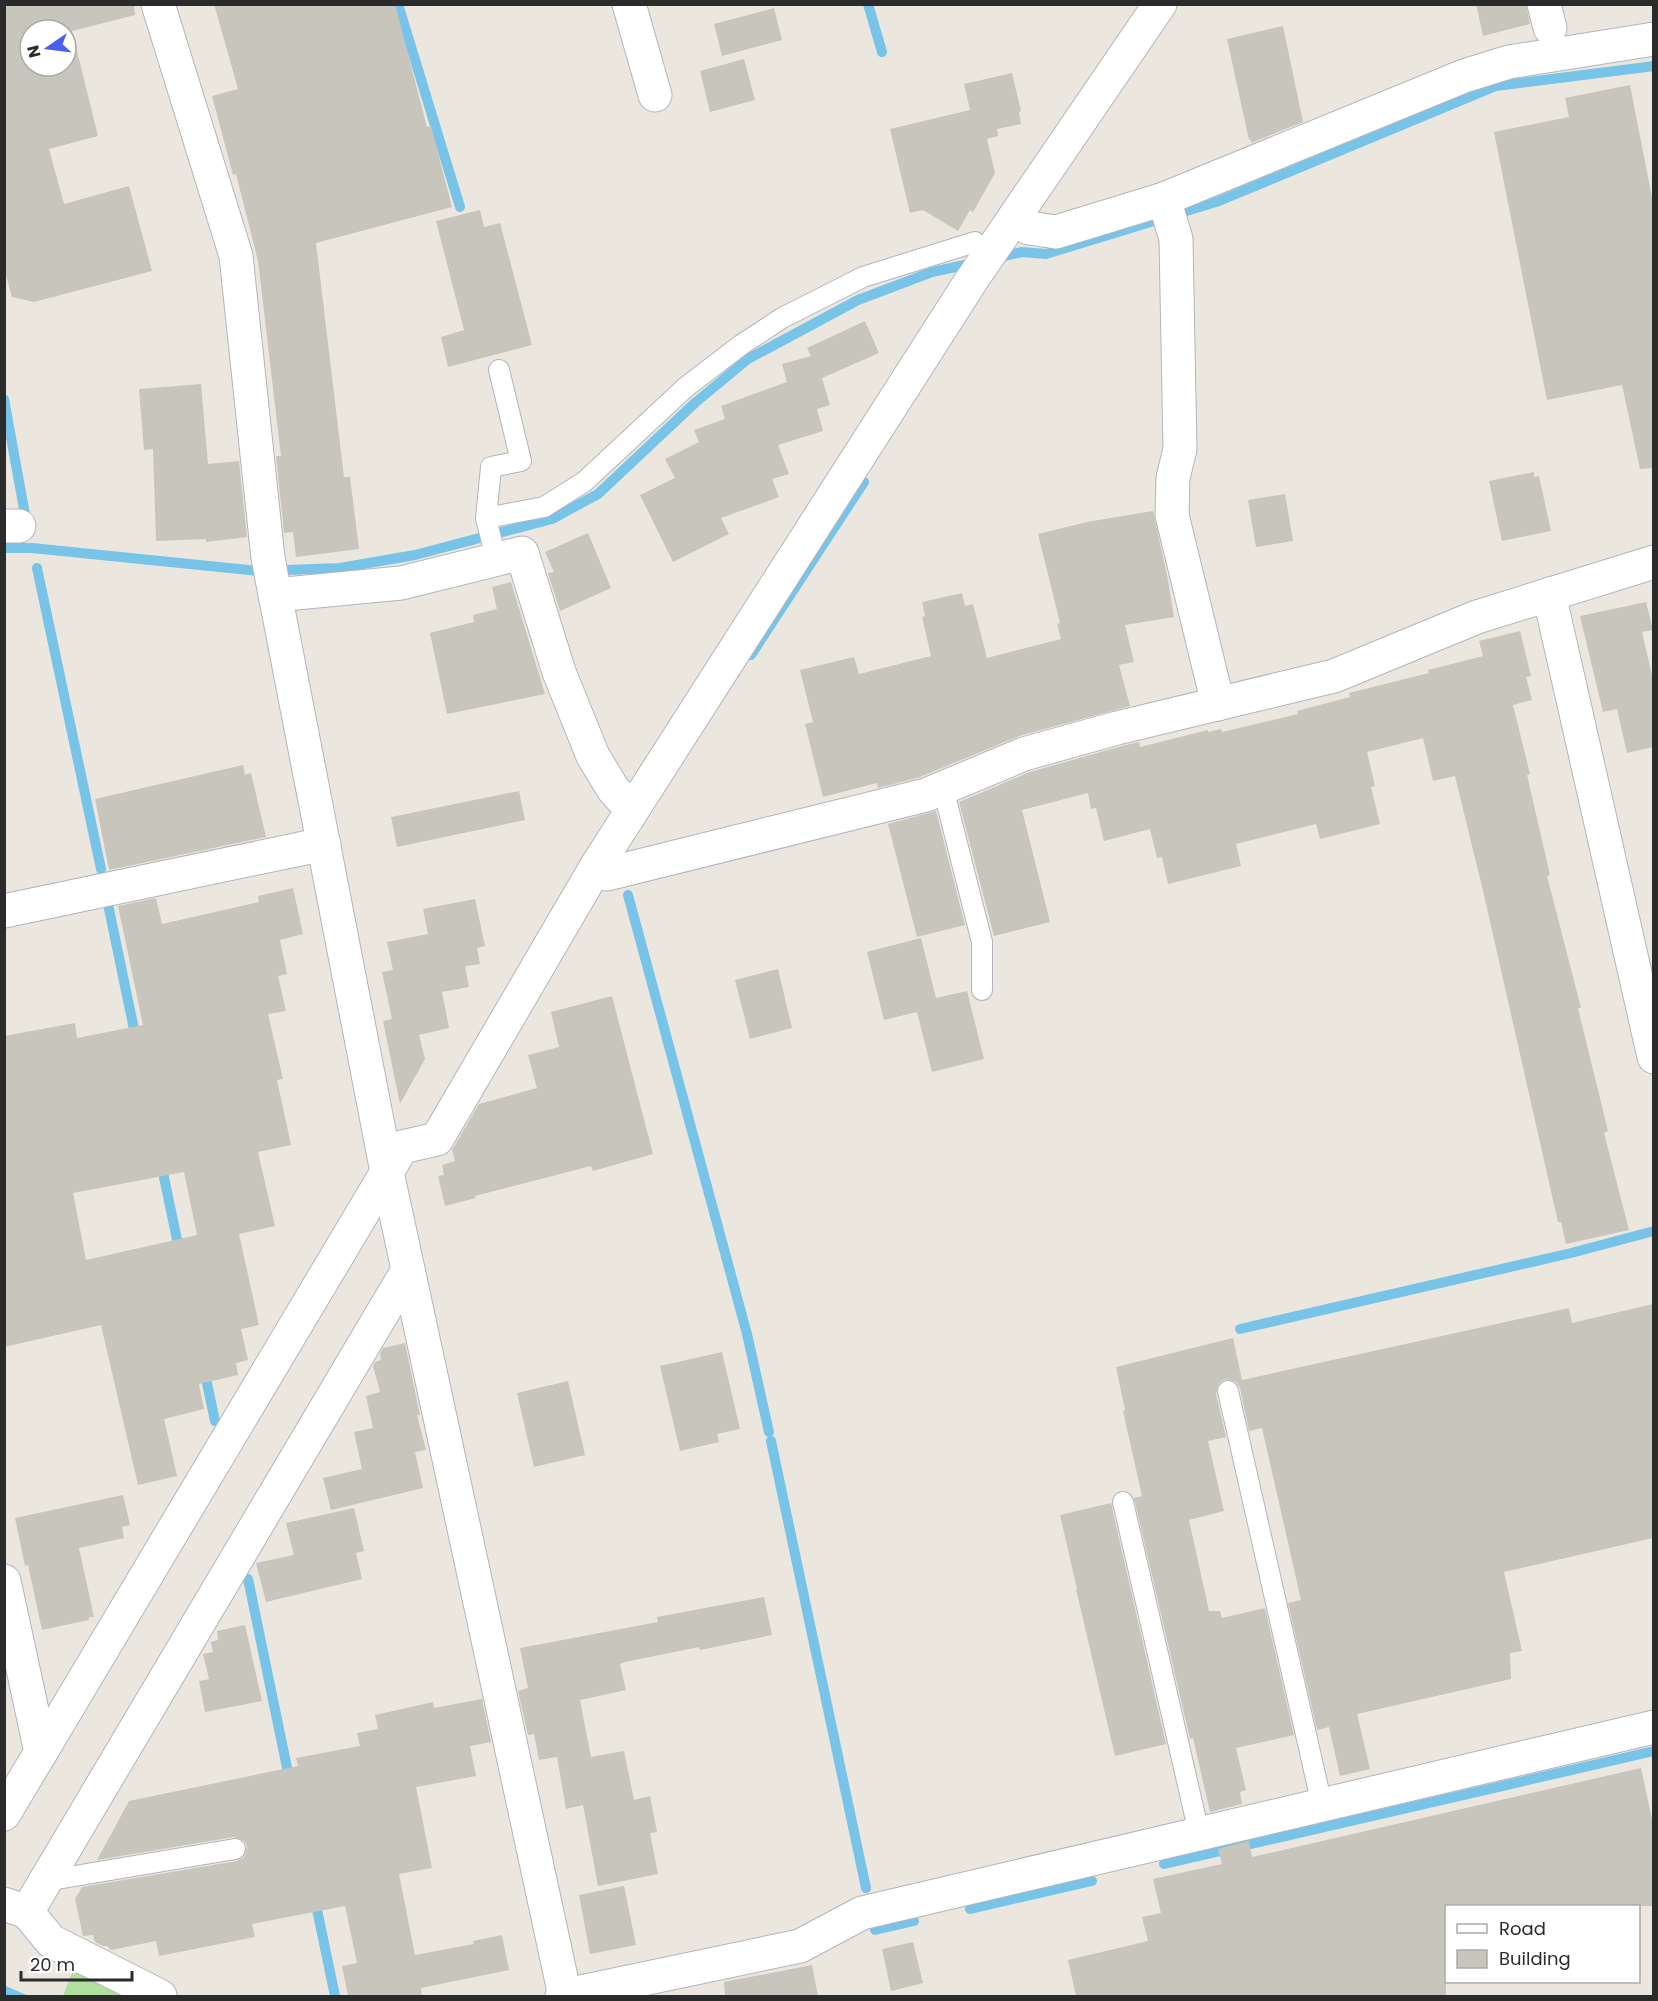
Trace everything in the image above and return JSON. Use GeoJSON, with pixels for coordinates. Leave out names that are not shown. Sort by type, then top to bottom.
{"type":"FeatureCollection","features":[{"type":"Feature","properties":{"kind":"street"},"geometry":{"type":"LineString","coordinates":[[158,4],[236,256],[272,578],[397,1223],[564,1996],[800,1946],[862,1913],[1653,1727]]}},
{"type":"Feature","properties":{"kind":"street"},"geometry":{"type":"LineString","coordinates":[[629,4],[655,95]]}},
{"type":"Feature","properties":{"kind":"street"},"geometry":{"type":"LineString","coordinates":[[4,1814],[402,1147],[437,1139],[596,867],[971,280],[985,243],[1016,216],[1160,4]]}},
{"type":"Feature","properties":{"kind":"street"},"geometry":{"type":"LineString","coordinates":[[1016,216],[1029,228],[1056,232],[1167,210],[1237,171],[1464,76],[1509,62],[1653,39]]}},
{"type":"Feature","properties":{"kind":"street"},"geometry":{"type":"LineString","coordinates":[[1167,210],[1176,239],[1180,449],[1173,478],[1172,515],[1218,704]]}},
{"type":"Feature","properties":{"kind":"street"},"geometry":{"type":"LineString","coordinates":[[272,578],[401,583],[495,556],[522,553],[559,672],[593,756],[613,789],[632,810]]}},
{"type":"Feature","properties":{"kind":"street"},"geometry":{"type":"LineString","coordinates":[[596,867],[607,874],[926,795],[1024,754],[1117,728],[1334,676],[1477,616],[1653,562]]}},
{"type":"Feature","properties":{"kind":"street"},"geometry":{"type":"LineString","coordinates":[[1549,594],[1653,1058]]}},
{"type":"Feature","properties":{"kind":"street"},"geometry":{"type":"LineString","coordinates":[[4,911],[324,844]]}},
{"type":"Feature","properties":{"kind":"street"},"geometry":{"type":"LineString","coordinates":[[160,1996],[51,1941],[16,1908],[45,1881],[408,1270]]}},
{"type":"Feature","properties":{"kind":"street"},"geometry":{"type":"LineString","coordinates":[[4,1581],[41,1752]]}},
{"type":"Feature","properties":{"kind":"lane"},"geometry":{"type":"LineString","coordinates":[[486,521],[544,507],[584,482],[686,387],[741,345],[782,318],[863,277],[985,243]]}},
{"type":"Feature","properties":{"kind":"lane"},"geometry":{"type":"LineString","coordinates":[[495,556],[486,521],[491,467],[521,461],[499,370]]}},
{"type":"Feature","properties":{"kind":"lane"},"geometry":{"type":"LineString","coordinates":[[943,788],[982,942],[982,990]]}},
{"type":"Feature","properties":{"kind":"lane"},"geometry":{"type":"LineString","coordinates":[[1228,1391],[1322,1805]]}},
{"type":"Feature","properties":{"kind":"lane"},"geometry":{"type":"LineString","coordinates":[[1123,1502],[1199,1833]]}},
{"type":"Feature","properties":{"kind":"lane"},"geometry":{"type":"LineString","coordinates":[[45,1881],[235,1850]]}},
{"type":"Feature","properties":{"kind":"green space"},"geometry":{"type":"Polygon","coordinates":[[[73,1970],[127,1996],[63,1996],[73,1970]]]}},
{"type":"Feature","properties":{"kind":"water"},"geometry":{"type":"Polygon","coordinates":[[[5,1985],[8,1987],[29,1996],[5,1996],[5,1985]]]}},
{"type":"Feature","properties":{"kind":"building"},"geometry":{"type":"Polygon","coordinates":[[[4,4],[134,4],[135,15],[78,29],[78,18],[18,18],[18,78],[78,78],[78,55],[98,136],[49,149],[64,204],[129,186],[152,271],[34,302],[12,297],[4,268],[4,4]]]}},
{"type":"Feature","properties":{"kind":"building"},"geometry":{"type":"Polygon","coordinates":[[[214,4],[395,4],[427,127],[431,126],[452,207],[316,243],[344,477],[350,477],[359,549],[296,557],[293,532],[284,533],[276,456],[281,456],[258,261],[236,174],[233,175],[212,96],[238,89],[214,4]]]}},
{"type":"Feature","properties":{"kind":"building"},"geometry":{"type":"Polygon","coordinates":[[[1476,4],[1526,4],[1530,24],[1483,36],[1476,4]]]}},
{"type":"Feature","properties":{"kind":"building"},"geometry":{"type":"Polygon","coordinates":[[[774,8],[782,40],[722,56],[714,24],[774,8]]]}},
{"type":"Feature","properties":{"kind":"building"},"geometry":{"type":"Polygon","coordinates":[[[1283,26],[1303,122],[1251,143],[1227,39],[1283,26]]]}},
{"type":"Feature","properties":{"kind":"building"},"geometry":{"type":"Polygon","coordinates":[[[744,59],[755,100],[710,112],[700,71],[744,59]]]}},
{"type":"Feature","properties":{"kind":"building"},"geometry":{"type":"Polygon","coordinates":[[[1012,73],[1021,111],[1019,112],[1021,124],[997,129],[998,136],[987,139],[995,173],[973,212],[970,210],[958,231],[923,210],[910,213],[890,129],[970,110],[964,84],[1012,73]]]}},
{"type":"Feature","properties":{"kind":"building"},"geometry":{"type":"Polygon","coordinates":[[[1630,85],[1653,203],[1653,468],[1640,469],[1622,385],[1547,400],[1494,132],[1569,117],[1565,98],[1630,85]]]}},
{"type":"Feature","properties":{"kind":"building"},"geometry":{"type":"Polygon","coordinates":[[[480,210],[484,227],[500,223],[532,345],[448,367],[441,337],[464,330],[436,221],[480,210]]]}},
{"type":"Feature","properties":{"kind":"building"},"geometry":{"type":"Polygon","coordinates":[[[865,321],[879,353],[822,378],[830,405],[817,409],[823,431],[778,445],[789,474],[772,479],[779,497],[721,518],[729,534],[673,562],[640,495],[675,478],[665,459],[699,442],[694,430],[725,419],[721,406],[787,382],[782,364],[811,356],[807,348],[865,321]]]}},
{"type":"Feature","properties":{"kind":"building"},"geometry":{"type":"Polygon","coordinates":[[[201,384],[208,464],[239,461],[247,537],[206,542],[206,539],[156,541],[153,449],[144,450],[139,389],[201,384]]]}},
{"type":"Feature","properties":{"kind":"building"},"geometry":{"type":"Polygon","coordinates":[[[1534,472],[1534,477],[1539,476],[1551,531],[1502,541],[1489,481],[1534,472]]]}},
{"type":"Feature","properties":{"kind":"building"},"geometry":{"type":"Polygon","coordinates":[[[1285,494],[1293,541],[1256,547],[1248,500],[1285,494]]]}},
{"type":"Feature","properties":{"kind":"building"},"geometry":{"type":"Polygon","coordinates":[[[1153,511],[1174,617],[1125,625],[1134,662],[1119,665],[1130,706],[1019,736],[920,777],[878,788],[877,783],[823,797],[805,724],[813,722],[800,670],[854,657],[859,674],[931,656],[922,617],[925,616],[922,602],[962,593],[965,606],[973,604],[987,658],[1061,639],[1057,624],[1060,623],[1038,534],[1087,522],[1153,511]]]}},
{"type":"Feature","properties":{"kind":"building"},"geometry":{"type":"Polygon","coordinates":[[[588,533],[611,588],[560,611],[548,573],[554,572],[545,552],[588,533]]]}},
{"type":"Feature","properties":{"kind":"building"},"geometry":{"type":"Polygon","coordinates":[[[511,582],[545,694],[447,714],[430,633],[474,622],[473,615],[497,609],[492,587],[511,582]]]}},
{"type":"Feature","properties":{"kind":"building"},"geometry":{"type":"Polygon","coordinates":[[[1646,602],[1653,630],[1642,632],[1653,680],[1653,747],[1627,753],[1617,709],[1603,712],[1580,616],[1646,602]]]}},
{"type":"Feature","properties":{"kind":"building"},"geometry":{"type":"Polygon","coordinates":[[[1520,631],[1531,676],[1526,677],[1532,700],[1513,705],[1530,774],[1527,775],[1550,875],[1547,876],[1581,1008],[1578,1008],[1608,1131],[1604,1133],[1629,1230],[1566,1244],[1561,1222],[1558,1222],[1455,776],[1433,781],[1423,738],[1367,752],[1375,786],[1371,787],[1380,824],[1320,839],[1316,824],[1236,844],[1241,866],[1168,884],[1162,857],[1157,858],[1150,829],[1104,841],[1096,808],[1091,809],[1088,793],[1022,810],[1050,922],[994,936],[959,802],[1030,772],[1122,746],[1139,742],[1140,747],[1208,730],[1208,732],[1221,729],[1222,732],[1298,714],[1297,711],[1350,697],[1349,693],[1429,673],[1428,670],[1483,656],[1479,641],[1520,631]]]}},
{"type":"Feature","properties":{"kind":"building"},"geometry":{"type":"Polygon","coordinates":[[[243,765],[245,775],[251,773],[266,837],[109,870],[95,799],[243,765]]]}},
{"type":"Feature","properties":{"kind":"building"},"geometry":{"type":"Polygon","coordinates":[[[519,791],[525,820],[397,847],[391,817],[519,791]]]}},
{"type":"Feature","properties":{"kind":"building"},"geometry":{"type":"Polygon","coordinates":[[[936,811],[965,925],[917,937],[888,824],[936,811]]]}},
{"type":"Feature","properties":{"kind":"building"},"geometry":{"type":"Polygon","coordinates":[[[293,888],[303,934],[280,940],[287,974],[278,976],[286,1011],[268,1014],[283,1079],[277,1080],[291,1145],[258,1152],[275,1226],[239,1234],[259,1325],[241,1329],[248,1360],[236,1363],[238,1375],[199,1384],[204,1409],[164,1419],[177,1476],[138,1485],[101,1325],[4,1347],[4,1036],[75,1023],[77,1038],[143,1025],[118,906],[156,898],[162,924],[259,902],[258,896],[293,888]],[[184,1172],[73,1193],[86,1260],[197,1235],[184,1172]]]}},
{"type":"Feature","properties":{"kind":"building"},"geometry":{"type":"Polygon","coordinates":[[[475,899],[485,946],[477,948],[480,964],[465,966],[469,987],[442,992],[449,1028],[419,1035],[425,1059],[400,1104],[383,1021],[392,1019],[382,972],[393,970],[387,942],[428,934],[423,909],[475,899]]]}},
{"type":"Feature","properties":{"kind":"building"},"geometry":{"type":"Polygon","coordinates":[[[921,938],[936,998],[967,991],[984,1059],[932,1072],[917,1012],[884,1020],[867,952],[921,938]]]}},
{"type":"Feature","properties":{"kind":"building"},"geometry":{"type":"Polygon","coordinates":[[[778,969],[792,1028],[750,1039],[735,980],[778,969]]]}},
{"type":"Feature","properties":{"kind":"building"},"geometry":{"type":"Polygon","coordinates":[[[612,996],[653,1154],[593,1171],[591,1166],[445,1206],[438,1176],[444,1175],[442,1165],[455,1161],[452,1150],[479,1104],[537,1088],[528,1055],[559,1047],[551,1012],[612,996]]]}},
{"type":"Feature","properties":{"kind":"building"},"geometry":{"type":"Polygon","coordinates":[[[1653,1304],[1653,1538],[1504,1572],[1522,1651],[1510,1653],[1511,1679],[1357,1714],[1370,1769],[1340,1776],[1329,1727],[1317,1730],[1288,1603],[1301,1600],[1262,1428],[1249,1431],[1240,1388],[1236,1382],[1226,1379],[1219,1383],[1216,1394],[1226,1437],[1208,1441],[1224,1511],[1189,1520],[1209,1611],[1220,1611],[1222,1618],[1265,1608],[1294,1735],[1236,1748],[1246,1790],[1240,1792],[1242,1804],[1210,1812],[1193,1738],[1190,1739],[1134,1498],[1142,1496],[1123,1411],[1125,1410],[1116,1367],[1233,1338],[1242,1380],[1569,1308],[1572,1323],[1653,1304]]]}},
{"type":"Feature","properties":{"kind":"building"},"geometry":{"type":"Polygon","coordinates":[[[405,1343],[420,1415],[417,1415],[426,1450],[415,1452],[423,1488],[331,1510],[323,1478],[362,1469],[354,1432],[373,1428],[366,1396],[380,1392],[373,1366],[375,1362],[381,1360],[380,1354],[383,1348],[405,1343]]]}},
{"type":"Feature","properties":{"kind":"building"},"geometry":{"type":"Polygon","coordinates":[[[722,1352],[740,1429],[717,1434],[719,1442],[680,1451],[660,1366],[722,1352]]]}},
{"type":"Feature","properties":{"kind":"building"},"geometry":{"type":"Polygon","coordinates":[[[568,1381],[585,1455],[534,1467],[517,1393],[568,1381]]]}},
{"type":"Feature","properties":{"kind":"building"},"geometry":{"type":"Polygon","coordinates":[[[123,1495],[130,1525],[122,1527],[124,1538],[79,1548],[94,1617],[42,1630],[15,1518],[123,1495]]]}},
{"type":"Feature","properties":{"kind":"building"},"geometry":{"type":"Polygon","coordinates":[[[1111,1503],[1166,1744],[1115,1756],[1060,1515],[1111,1503]]]}},
{"type":"Feature","properties":{"kind":"building"},"geometry":{"type":"Polygon","coordinates":[[[354,1508],[364,1551],[356,1553],[362,1579],[266,1602],[256,1563],[294,1555],[286,1523],[354,1508]]]}},
{"type":"Feature","properties":{"kind":"building"},"geometry":{"type":"Polygon","coordinates":[[[764,1597],[772,1635],[625,1662],[620,1664],[626,1690],[580,1700],[591,1757],[624,1751],[634,1800],[650,1796],[657,1832],[650,1833],[658,1874],[598,1886],[583,1805],[566,1809],[557,1757],[539,1760],[534,1734],[528,1735],[518,1691],[528,1688],[520,1648],[658,1622],[657,1617],[764,1597]]]}},
{"type":"Feature","properties":{"kind":"building"},"geometry":{"type":"Polygon","coordinates":[[[245,1625],[262,1701],[205,1712],[199,1681],[209,1679],[203,1654],[213,1652],[211,1642],[218,1640],[217,1631],[245,1625]]]}},
{"type":"Feature","properties":{"kind":"building"},"geometry":{"type":"Polygon","coordinates":[[[482,1699],[491,1742],[470,1746],[476,1776],[416,1787],[432,1868],[399,1874],[415,1955],[474,1944],[473,1941],[502,1935],[509,1970],[421,1988],[422,1996],[348,1996],[342,1966],[357,1963],[345,1906],[252,1924],[255,1937],[159,1956],[156,1941],[111,1950],[95,1942],[93,1935],[83,1936],[75,1899],[82,1887],[237,1861],[246,1853],[247,1846],[244,1841],[234,1837],[97,1860],[129,1801],[298,1766],[296,1758],[360,1746],[357,1733],[378,1729],[375,1715],[433,1702],[434,1708],[482,1699]]]}},
{"type":"Feature","properties":{"kind":"building"},"geometry":{"type":"Polygon","coordinates":[[[1641,1768],[1653,1824],[1653,1906],[1445,1905],[1446,1996],[1076,1996],[1068,1960],[1148,1941],[1142,1917],[1161,1913],[1153,1879],[1222,1864],[1218,1849],[1249,1841],[1252,1857],[1641,1768]]]}},
{"type":"Feature","properties":{"kind":"building"},"geometry":{"type":"Polygon","coordinates":[[[624,1886],[636,1945],[590,1954],[579,1895],[624,1886]]]}},
{"type":"Feature","properties":{"kind":"building"},"geometry":{"type":"Polygon","coordinates":[[[913,1942],[923,1983],[891,1991],[882,1949],[913,1942]]]}},
{"type":"Feature","properties":{"kind":"building"},"geometry":{"type":"Polygon","coordinates":[[[812,1965],[818,1996],[725,1996],[724,1982],[812,1965]]]}},
{"type":"Feature","properties":{"kind":"waterway"},"geometry":{"type":"LineString","coordinates":[[398,4],[460,207]]}},
{"type":"Feature","properties":{"kind":"waterway"},"geometry":{"type":"LineString","coordinates":[[868,4],[882,52]]}},
{"type":"Feature","properties":{"kind":"waterway"},"geometry":{"type":"LineString","coordinates":[[995,258],[1022,252],[1046,254],[1219,201],[1496,86],[1654,66]]}},
{"type":"Feature","properties":{"kind":"waterway"},"geometry":{"type":"LineString","coordinates":[[4,548],[32,548],[259,571],[340,568],[415,555],[552,519],[598,494],[696,402],[748,359],[858,300],[932,272],[974,263]]}},
{"type":"Feature","properties":{"kind":"waterway"},"geometry":{"type":"LineString","coordinates":[[4,399],[26,520]]}},
{"type":"Feature","properties":{"kind":"waterway"},"geometry":{"type":"LineString","coordinates":[[751,655],[864,482]]}},
{"type":"Feature","properties":{"kind":"waterway"},"geometry":{"type":"LineString","coordinates":[[37,568],[101,869]]}},
{"type":"Feature","properties":{"kind":"waterway"},"geometry":{"type":"LineString","coordinates":[[628,895],[747,1334],[769,1432]]}},
{"type":"Feature","properties":{"kind":"waterway"},"geometry":{"type":"LineString","coordinates":[[109,909],[136,1039]]}},
{"type":"Feature","properties":{"kind":"waterway"},"geometry":{"type":"LineString","coordinates":[[161,1163],[180,1254]]}},
{"type":"Feature","properties":{"kind":"waterway"},"geometry":{"type":"LineString","coordinates":[[1240,1329],[1571,1253],[1654,1231]]}},
{"type":"Feature","properties":{"kind":"waterway"},"geometry":{"type":"LineString","coordinates":[[204,1369],[215,1421]]}},
{"type":"Feature","properties":{"kind":"waterway"},"geometry":{"type":"LineString","coordinates":[[771,1441],[866,1888]]}},
{"type":"Feature","properties":{"kind":"waterway"},"geometry":{"type":"LineString","coordinates":[[248,1579],[290,1782]]}},
{"type":"Feature","properties":{"kind":"waterway"},"geometry":{"type":"LineString","coordinates":[[1164,1864],[1654,1751]]}},
{"type":"Feature","properties":{"kind":"waterway"},"geometry":{"type":"LineString","coordinates":[[970,1909],[1092,1881]]}},
{"type":"Feature","properties":{"kind":"waterway"},"geometry":{"type":"LineString","coordinates":[[315,1900],[335,1996]]}},
{"type":"Feature","properties":{"kind":"waterway"},"geometry":{"type":"LineString","coordinates":[[875,1930],[914,1921]]}}]}
